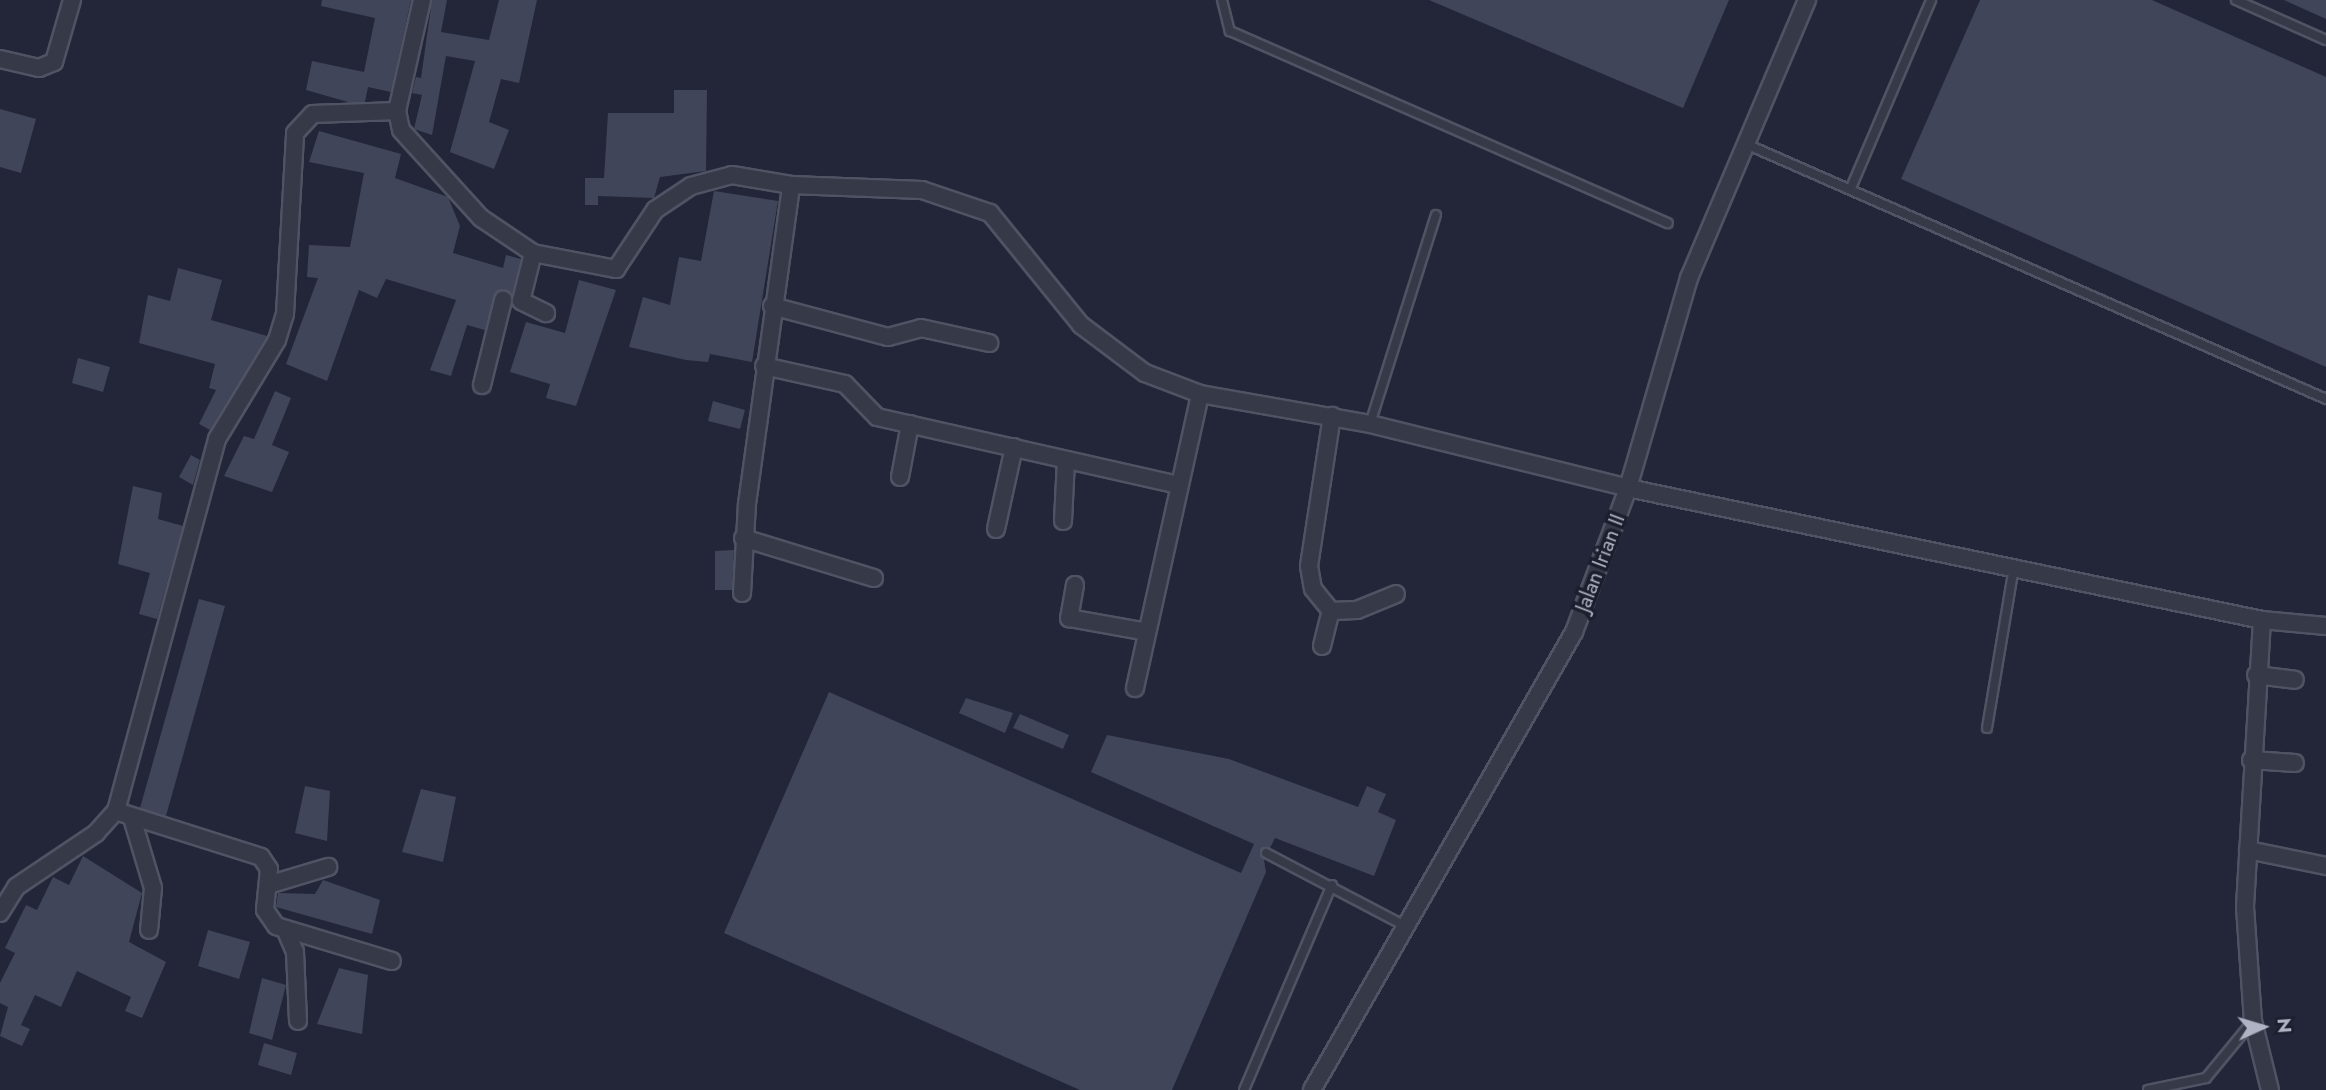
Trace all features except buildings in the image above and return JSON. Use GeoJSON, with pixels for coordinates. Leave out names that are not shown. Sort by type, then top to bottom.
{"type":"FeatureCollection","features":[{"type":"Feature","properties":{"kind":"street"},"geometry":{"type":"LineString","coordinates":[[0,59],[39,68],[54,62],[72,0]]}},
{"type":"Feature","properties":{"kind":"street"},"geometry":{"type":"LineString","coordinates":[[422,0],[397,111],[416,153],[496,231],[533,253],[616,269],[655,210],[691,187],[732,175],[791,185],[922,190],[970,203],[1009,230],[1048,290],[1117,356],[1200,394],[1370,424],[1628,488],[2014,566],[2262,620],[2326,626]]}},
{"type":"Feature","properties":{"kind":"street","name":"Jalan Irian II"},"geometry":{"type":"LineString","coordinates":[[1312,1090],[1403,925],[1574,632],[1628,488],[1673,323],[1807,0]]}},
{"type":"Feature","properties":{"kind":"street"},"geometry":{"type":"LineString","coordinates":[[0,913],[16,887],[96,833],[116,811],[217,439],[277,340],[285,314],[295,133],[313,114],[397,111]]}},
{"type":"Feature","properties":{"kind":"street"},"geometry":{"type":"LineString","coordinates":[[742,593],[743,538],[772,306],[791,185]]}},
{"type":"Feature","properties":{"kind":"street"},"geometry":{"type":"LineString","coordinates":[[521,301],[533,253]]}},
{"type":"Feature","properties":{"kind":"street"},"geometry":{"type":"LineString","coordinates":[[482,385],[496,299],[521,301],[545,313]]}},
{"type":"Feature","properties":{"kind":"street"},"geometry":{"type":"LineString","coordinates":[[772,306],[888,337],[920,328],[989,343]]}},
{"type":"Feature","properties":{"kind":"street"},"geometry":{"type":"LineString","coordinates":[[764,366],[845,384],[877,416],[1178,485]]}},
{"type":"Feature","properties":{"kind":"street"},"geometry":{"type":"LineString","coordinates":[[1135,688],[1200,394]]}},
{"type":"Feature","properties":{"kind":"street"},"geometry":{"type":"LineString","coordinates":[[1331,611],[1312,589],[1309,566],[1332,416]]}},
{"type":"Feature","properties":{"kind":"street"},"geometry":{"type":"LineString","coordinates":[[900,477],[910,424]]}},
{"type":"Feature","properties":{"kind":"street"},"geometry":{"type":"LineString","coordinates":[[996,528],[1013,447]]}},
{"type":"Feature","properties":{"kind":"street"},"geometry":{"type":"LineString","coordinates":[[1063,521],[1066,460]]}},
{"type":"Feature","properties":{"kind":"street"},"geometry":{"type":"LineString","coordinates":[[743,538],[874,578]]}},
{"type":"Feature","properties":{"kind":"street"},"geometry":{"type":"LineString","coordinates":[[1075,585],[1069,618],[1147,632]]}},
{"type":"Feature","properties":{"kind":"street"},"geometry":{"type":"LineString","coordinates":[[1331,611],[1357,610],[1396,594]]}},
{"type":"Feature","properties":{"kind":"street"},"geometry":{"type":"LineString","coordinates":[[1322,646],[1331,611]]}},
{"type":"Feature","properties":{"kind":"street"},"geometry":{"type":"LineString","coordinates":[[2262,620],[2256,675],[2248,850],[2253,1021],[2270,1090]]}},
{"type":"Feature","properties":{"kind":"street"},"geometry":{"type":"LineString","coordinates":[[2256,675],[2295,680]]}},
{"type":"Feature","properties":{"kind":"street"},"geometry":{"type":"LineString","coordinates":[[2251,760],[2295,763]]}},
{"type":"Feature","properties":{"kind":"street"},"geometry":{"type":"LineString","coordinates":[[116,811],[261,857],[268,885],[268,919],[286,931],[392,961]]}},
{"type":"Feature","properties":{"kind":"street"},"geometry":{"type":"LineString","coordinates":[[132,818],[153,888],[149,930]]}},
{"type":"Feature","properties":{"kind":"street"},"geometry":{"type":"LineString","coordinates":[[2248,850],[2326,866]]}},
{"type":"Feature","properties":{"kind":"street"},"geometry":{"type":"LineString","coordinates":[[268,885],[328,867]]}},
{"type":"Feature","properties":{"kind":"street"},"geometry":{"type":"LineString","coordinates":[[286,931],[295,952],[298,1021]]}},
{"type":"Feature","properties":{"kind":"lane"},"geometry":{"type":"LineString","coordinates":[[1222,0],[1230,31],[1668,223]]}},
{"type":"Feature","properties":{"kind":"lane"},"geometry":{"type":"LineString","coordinates":[[1851,188],[1930,0]]}},
{"type":"Feature","properties":{"kind":"lane"},"geometry":{"type":"LineString","coordinates":[[2236,0],[2326,40]]}},
{"type":"Feature","properties":{"kind":"lane"},"geometry":{"type":"LineString","coordinates":[[1746,144],[2326,399]]}},
{"type":"Feature","properties":{"kind":"lane"},"geometry":{"type":"LineString","coordinates":[[1370,424],[1436,215]]}},
{"type":"Feature","properties":{"kind":"lane"},"geometry":{"type":"LineString","coordinates":[[1987,728],[2014,566]]}},
{"type":"Feature","properties":{"kind":"lane"},"geometry":{"type":"LineString","coordinates":[[1266,853],[1332,885],[1403,925]]}},
{"type":"Feature","properties":{"kind":"lane"},"geometry":{"type":"LineString","coordinates":[[1244,1090],[1332,885]]}},
{"type":"Feature","properties":{"kind":"lane"},"geometry":{"type":"LineString","coordinates":[[2148,1090],[2206,1078],[2253,1021]]}}]}
